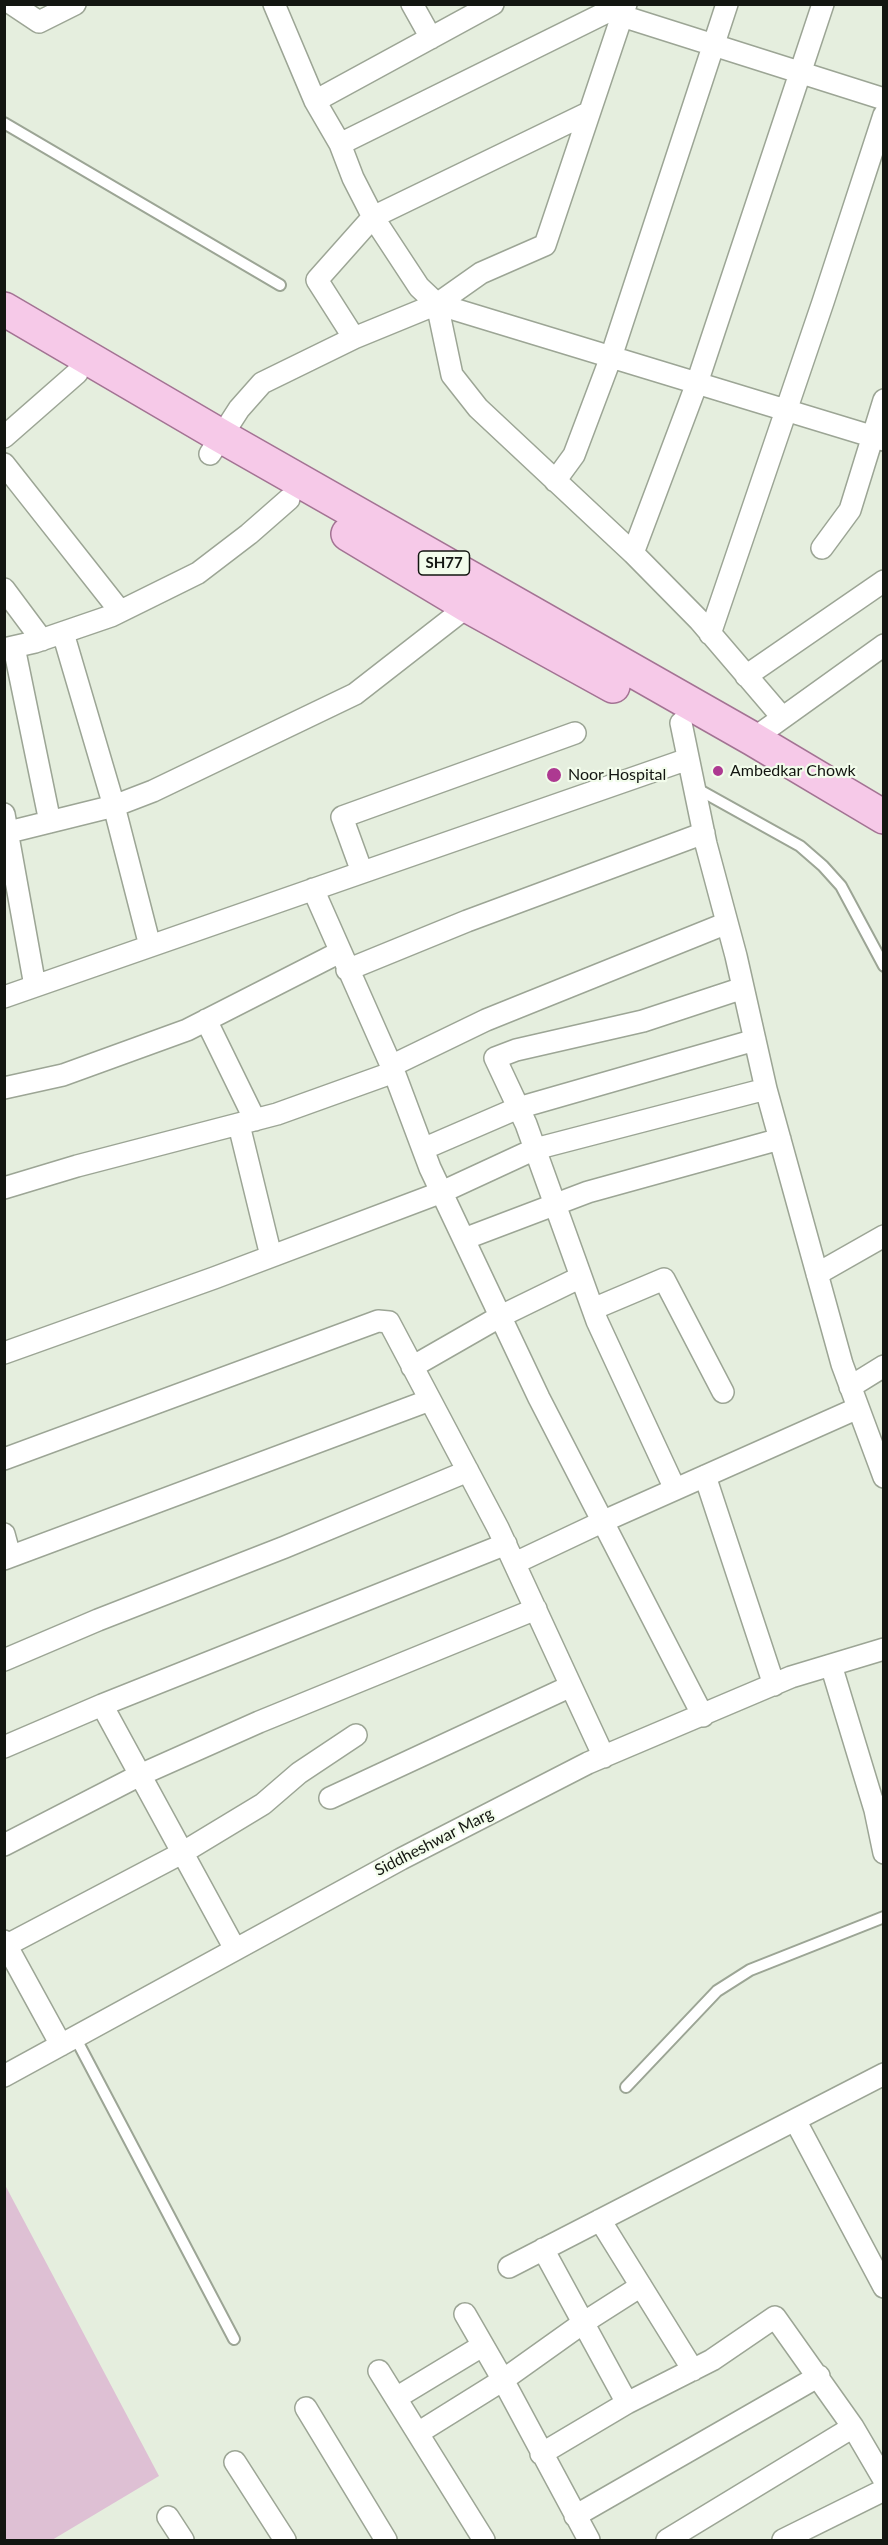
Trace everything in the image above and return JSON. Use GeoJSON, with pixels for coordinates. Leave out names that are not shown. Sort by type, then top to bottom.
{"type":"FeatureCollection","features":[{"type":"Feature","properties":{"kind":"main road","name":"SH77"},"geometry":{"type":"LineString","coordinates":[[4,309],[215,445],[288,499],[468,606],[884,838]]}},
{"type":"Feature","properties":{"kind":"main road","name":"SH77"},"geometry":{"type":"LineString","coordinates":[[4,333],[215,445],[753,740],[884,817]]}},
{"type":"Feature","properties":{"kind":"street"},"geometry":{"type":"LineString","coordinates":[[12,4],[39,22],[75,4]]}},
{"type":"Feature","properties":{"kind":"street"},"geometry":{"type":"LineString","coordinates":[[274,4],[315,101],[340,144],[353,178],[373,217],[419,287],[437,304],[877,438]]}},
{"type":"Feature","properties":{"kind":"street"},"geometry":{"type":"LineString","coordinates":[[412,4],[431,38]]}},
{"type":"Feature","properties":{"kind":"street"},"geometry":{"type":"LineString","coordinates":[[315,101],[493,4]]}},
{"type":"Feature","properties":{"kind":"street"},"geometry":{"type":"LineString","coordinates":[[555,481],[574,455],[611,357],[727,4]]}},
{"type":"Feature","properties":{"kind":"street"},"geometry":{"type":"LineString","coordinates":[[633,553],[698,383],[823,4]]}},
{"type":"Feature","properties":{"kind":"street"},"geometry":{"type":"LineString","coordinates":[[340,144],[623,8],[713,44],[884,99]]}},
{"type":"Feature","properties":{"kind":"street"},"geometry":{"type":"LineString","coordinates":[[215,445],[262,383],[354,338],[437,304],[481,273],[545,245],[623,8]]}},
{"type":"Feature","properties":{"kind":"street"},"geometry":{"type":"LineString","coordinates":[[354,338],[317,280],[373,217],[588,113]]}},
{"type":"Feature","properties":{"kind":"street"},"geometry":{"type":"LineString","coordinates":[[710,634],[785,410],[824,302],[884,115]]}},
{"type":"Feature","properties":{"kind":"street"},"geometry":{"type":"LineString","coordinates":[[437,304],[452,375],[478,408],[633,553],[710,634],[782,717]]}},
{"type":"Feature","properties":{"kind":"street"},"geometry":{"type":"LineString","coordinates":[[4,437],[77,373]]}},
{"type":"Feature","properties":{"kind":"street"},"geometry":{"type":"LineString","coordinates":[[822,548],[850,510],[877,438],[884,400]]}},
{"type":"Feature","properties":{"kind":"street"},"geometry":{"type":"LineString","coordinates":[[7,472],[120,611]]}},
{"type":"Feature","properties":{"kind":"street"},"geometry":{"type":"LineString","coordinates":[[50,822],[9,648],[63,633],[120,611],[198,573],[249,534],[288,499]]}},
{"type":"Feature","properties":{"kind":"street"},"geometry":{"type":"LineString","coordinates":[[746,676],[884,581]]}},
{"type":"Feature","properties":{"kind":"street"},"geometry":{"type":"LineString","coordinates":[[4,589],[42,640]]}},
{"type":"Feature","properties":{"kind":"street"},"geometry":{"type":"LineString","coordinates":[[35,986],[7,823],[50,822],[114,806],[153,791],[355,694],[468,606]]}},
{"type":"Feature","properties":{"kind":"street"},"geometry":{"type":"LineString","coordinates":[[63,633],[114,806],[150,946]]}},
{"type":"Feature","properties":{"kind":"street"},"geometry":{"type":"LineString","coordinates":[[753,740],[884,645]]}},
{"type":"Feature","properties":{"kind":"street"},"geometry":{"type":"LineString","coordinates":[[681,723],[704,833],[766,1089],[850,1388],[884,1477]]}},
{"type":"Feature","properties":{"kind":"street"},"geometry":{"type":"LineString","coordinates":[[362,872],[342,818],[575,734]]}},
{"type":"Feature","properties":{"kind":"street"},"geometry":{"type":"LineString","coordinates":[[4,997],[688,759]]}},
{"type":"Feature","properties":{"kind":"street"},"geometry":{"type":"LineString","coordinates":[[4,1088],[63,1075],[187,1030],[344,961],[467,921],[704,833]]}},
{"type":"Feature","properties":{"kind":"street"},"geometry":{"type":"LineString","coordinates":[[313,889],[392,1069],[442,1192],[538,1398],[604,1521],[703,1716]]}},
{"type":"Feature","properties":{"kind":"street"},"geometry":{"type":"LineString","coordinates":[[4,1188],[247,1123],[336,1094],[392,1069],[486,1020],[727,923]]}},
{"type":"Feature","properties":{"kind":"street"},"geometry":{"type":"LineString","coordinates":[[675,1489],[593,1309],[535,1149],[495,1058],[643,1021],[743,988]]}},
{"type":"Feature","properties":{"kind":"street"},"geometry":{"type":"LineString","coordinates":[[206,1020],[247,1123],[270,1256]]}},
{"type":"Feature","properties":{"kind":"street"},"geometry":{"type":"LineString","coordinates":[[423,1149],[518,1108],[755,1040]]}},
{"type":"Feature","properties":{"kind":"street"},"geometry":{"type":"LineString","coordinates":[[4,1353],[442,1192],[535,1149],[766,1089]]}},
{"type":"Feature","properties":{"kind":"street"},"geometry":{"type":"LineString","coordinates":[[464,1239],[555,1204],[675,1167],[780,1139]]}},
{"type":"Feature","properties":{"kind":"street"},"geometry":{"type":"LineString","coordinates":[[817,1274],[884,1236]]}},
{"type":"Feature","properties":{"kind":"street"},"geometry":{"type":"LineString","coordinates":[[412,1367],[501,1316],[581,1277]]}},
{"type":"Feature","properties":{"kind":"street"},"geometry":{"type":"LineString","coordinates":[[593,1309],[664,1279],[723,1392]]}},
{"type":"Feature","properties":{"kind":"street"},"geometry":{"type":"LineString","coordinates":[[4,1459],[378,1321],[389,1322],[506,1544],[604,1757]]}},
{"type":"Feature","properties":{"kind":"street"},"geometry":{"type":"LineString","coordinates":[[850,1388],[884,1366]]}},
{"type":"Feature","properties":{"kind":"street"},"geometry":{"type":"LineString","coordinates":[[4,1534],[7,1558],[430,1400]]}},
{"type":"Feature","properties":{"kind":"street"},"geometry":{"type":"LineString","coordinates":[[515,1563],[858,1408]]}},
{"type":"Feature","properties":{"kind":"street"},"geometry":{"type":"LineString","coordinates":[[4,1660],[468,1471]]}},
{"type":"Feature","properties":{"kind":"street"},"geometry":{"type":"LineString","coordinates":[[705,1476],[774,1685]]}},
{"type":"Feature","properties":{"kind":"street"},"geometry":{"type":"LineString","coordinates":[[4,1747],[102,1705],[506,1544]]}},
{"type":"Feature","properties":{"kind":"street"},"geometry":{"type":"LineString","coordinates":[[4,1845],[140,1774],[259,1722],[536,1609]]}},
{"type":"Feature","properties":{"kind":"street","name":"Siddheshwar Marg"},"geometry":{"type":"LineString","coordinates":[[4,2076],[401,1858],[604,1757],[774,1685],[884,1649]]}},
{"type":"Feature","properties":{"kind":"street"},"geometry":{"type":"LineString","coordinates":[[831,1665],[879,1808],[884,1853]]}},
{"type":"Feature","properties":{"kind":"street"},"geometry":{"type":"LineString","coordinates":[[330,1798],[571,1686]]}},
{"type":"Feature","properties":{"kind":"street"},"geometry":{"type":"LineString","coordinates":[[102,1705],[235,1950]]}},
{"type":"Feature","properties":{"kind":"street"},"geometry":{"type":"LineString","coordinates":[[68,2041],[6,1943],[182,1853],[262,1804],[299,1773],[356,1735]]}},
{"type":"Feature","properties":{"kind":"street"},"geometry":{"type":"LineString","coordinates":[[509,2267],[884,2074]]}},
{"type":"Feature","properties":{"kind":"street"},"geometry":{"type":"LineString","coordinates":[[795,2120],[884,2287]]}},
{"type":"Feature","properties":{"kind":"street"},"geometry":{"type":"LineString","coordinates":[[600,2220],[693,2370]]}},
{"type":"Feature","properties":{"kind":"street"},"geometry":{"type":"LineString","coordinates":[[543,2249],[627,2403]]}},
{"type":"Feature","properties":{"kind":"street"},"geometry":{"type":"LineString","coordinates":[[418,2433],[503,2380],[583,2323],[641,2286]]}},
{"type":"Feature","properties":{"kind":"street"},"geometry":{"type":"LineString","coordinates":[[465,2314],[589,2541]]}},
{"type":"Feature","properties":{"kind":"street"},"geometry":{"type":"LineString","coordinates":[[541,2454],[627,2403],[693,2370],[775,2318],[819,2376],[853,2427],[884,2481]]}},
{"type":"Feature","properties":{"kind":"street"},"geometry":{"type":"LineString","coordinates":[[396,2398],[482,2346]]}},
{"type":"Feature","properties":{"kind":"street"},"geometry":{"type":"LineString","coordinates":[[379,2371],[484,2541]]}},
{"type":"Feature","properties":{"kind":"street"},"geometry":{"type":"LineString","coordinates":[[576,2517],[819,2376]]}},
{"type":"Feature","properties":{"kind":"street"},"geometry":{"type":"LineString","coordinates":[[306,2408],[386,2541]]}},
{"type":"Feature","properties":{"kind":"street"},"geometry":{"type":"LineString","coordinates":[[667,2541],[853,2427]]}},
{"type":"Feature","properties":{"kind":"street"},"geometry":{"type":"LineString","coordinates":[[235,2462],[285,2541]]}},
{"type":"Feature","properties":{"kind":"street"},"geometry":{"type":"LineString","coordinates":[[783,2541],[884,2490]]}},
{"type":"Feature","properties":{"kind":"street"},"geometry":{"type":"LineString","coordinates":[[168,2517],[183,2541]]}},
{"type":"Feature","properties":{"kind":"lane"},"geometry":{"type":"LineString","coordinates":[[4,123],[280,285]]}},
{"type":"Feature","properties":{"kind":"lane"},"geometry":{"type":"LineString","coordinates":[[694,787],[800,846],[823,866],[841,886],[884,966]]}},
{"type":"Feature","properties":{"kind":"lane"},"geometry":{"type":"LineString","coordinates":[[626,2087],[717,1991],[750,1970],[884,1917]]}},
{"type":"Feature","properties":{"kind":"lane"},"geometry":{"type":"LineString","coordinates":[[68,2041],[234,2339]]}},
{"type":"Feature","properties":{"kind":"shaded area"},"geometry":{"type":"Polygon","coordinates":[[[4,2183],[159,2476],[52,2540],[5,2540],[4,2183]]]}},
{"type":"Feature","properties":{"kind":"place","name":"Ambedkar Chowk"},"geometry":{"type":"Point","coordinates":[718,771]}},
{"type":"Feature","properties":{"kind":"place","name":"Noor Hospital"},"geometry":{"type":"Point","coordinates":[554,775]}}]}
